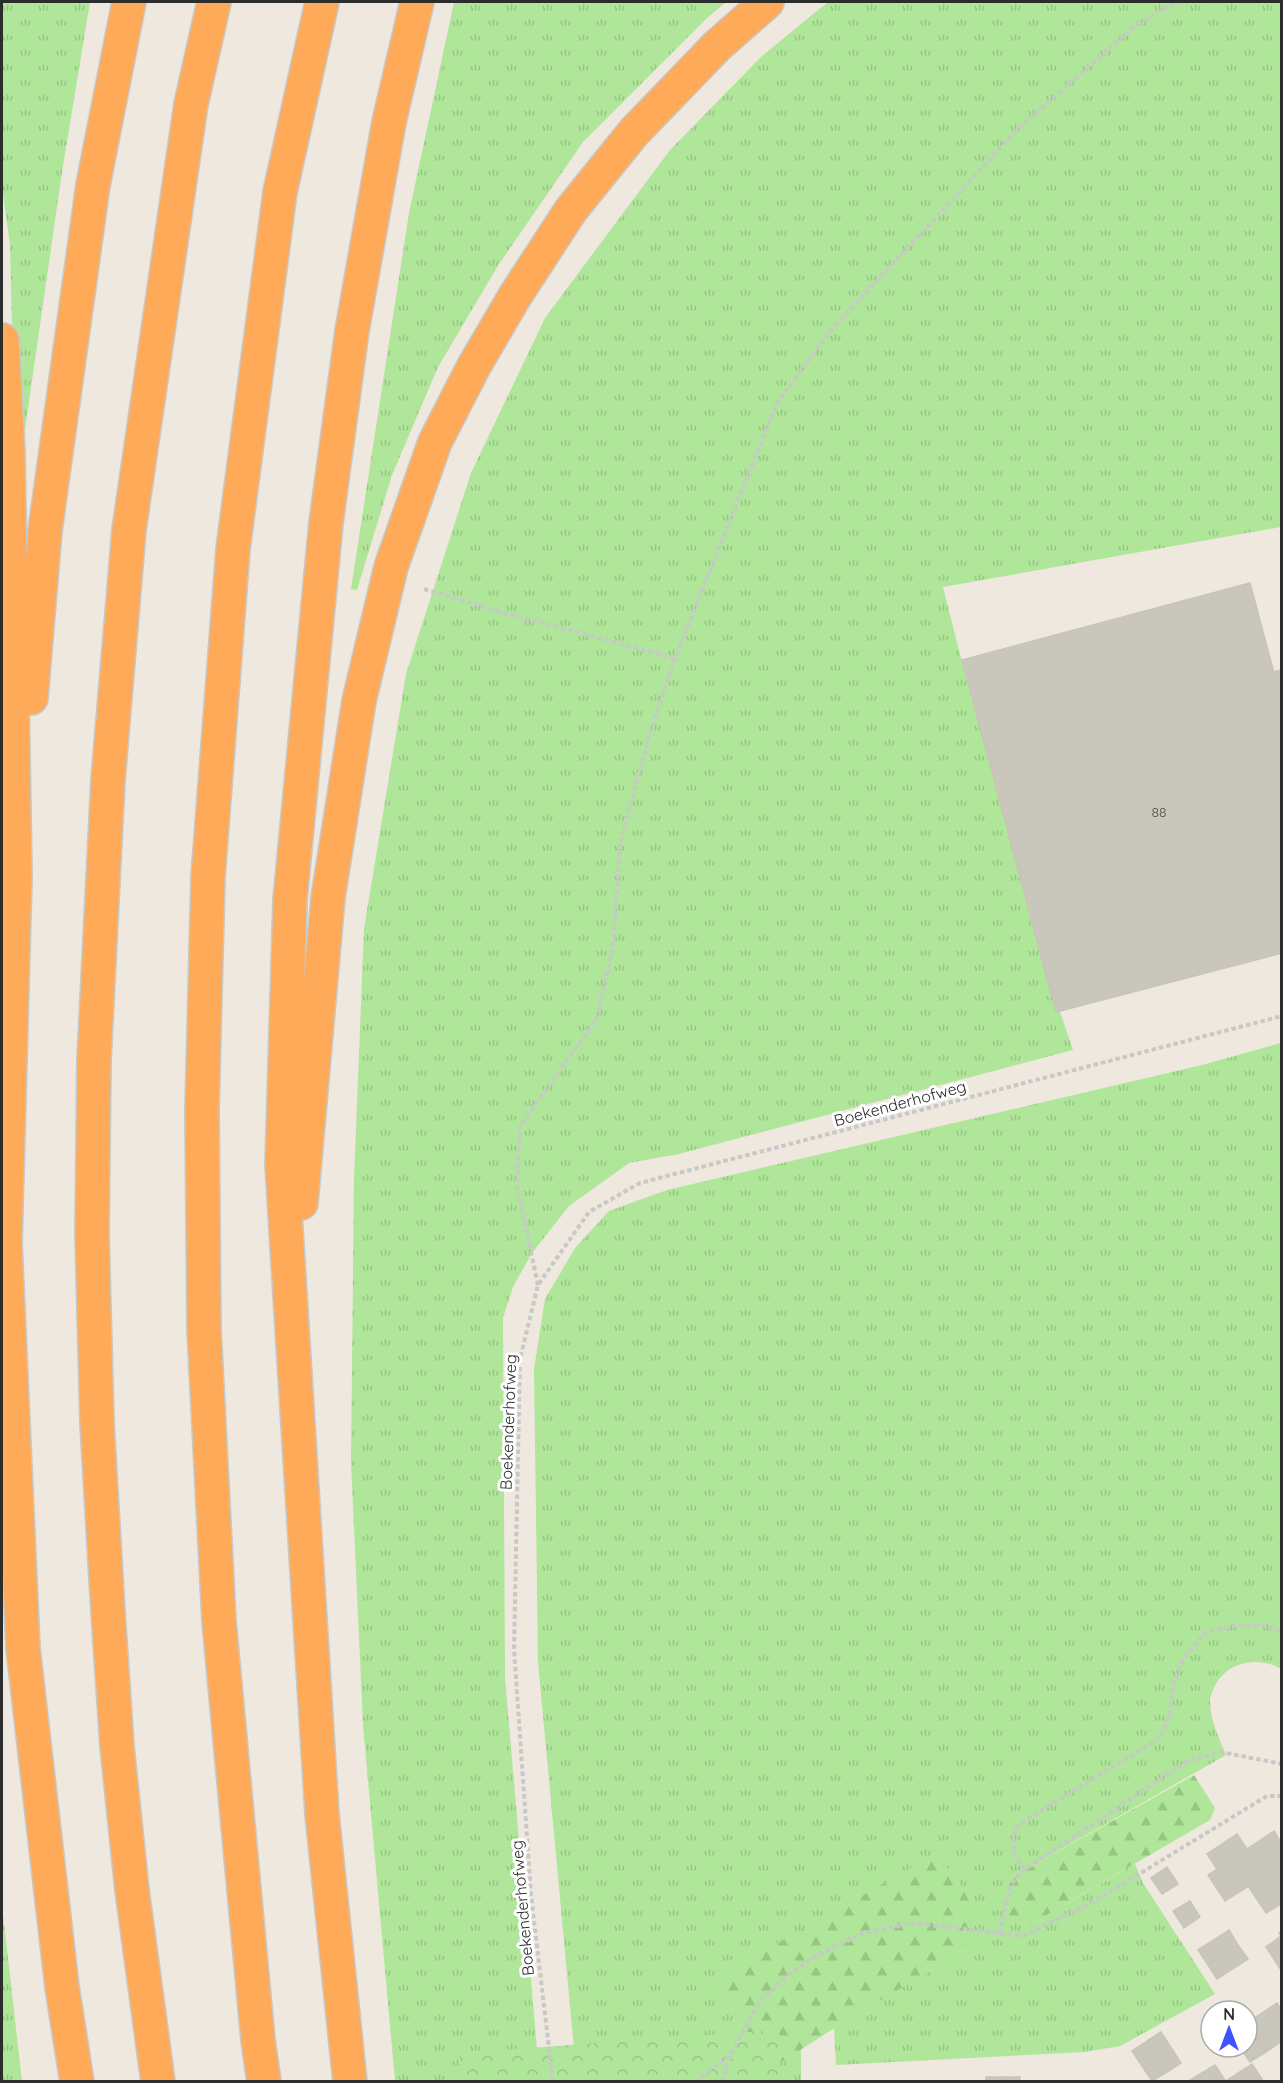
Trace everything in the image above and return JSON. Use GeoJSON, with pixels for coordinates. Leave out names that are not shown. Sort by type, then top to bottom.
{"type":"FeatureCollection","features":[{"type":"Feature","properties":{"kind":"highway"},"geometry":{"type":"LineString","coordinates":[[15,876],[45,531],[93,185],[129,2]]}},
{"type":"Feature","properties":{"kind":"highway"},"geometry":{"type":"LineString","coordinates":[[158,2082],[132,1890],[117,1746],[108,1612],[97,1423],[92,1234],[94,1060],[108,780],[129,530],[192,104],[214,2]]}},
{"type":"Feature","properties":{"kind":"highway"},"geometry":{"type":"LineString","coordinates":[[264,2082],[258,2040],[219,1621],[204,1329],[202,1110],[208,877],[234,538],[280,192],[322,2]]}},
{"type":"Feature","properties":{"kind":"highway"},"geometry":{"type":"LineString","coordinates":[[350,2082],[322,1814],[282,1165],[290,900],[326,523],[354,320],[389,122],[417,2]]}},
{"type":"Feature","properties":{"kind":"highway"},"geometry":{"type":"LineString","coordinates":[[291,1321],[328,898],[359,701],[388,578],[435,442],[515,296],[572,210],[634,132],[717,46],[767,2]]}},
{"type":"Feature","properties":{"kind":"highway"},"geometry":{"type":"LineString","coordinates":[[2,340],[8,452],[15,876],[4,1243],[23,1648],[62,1987],[76,2082]]}},
{"type":"Feature","properties":{"kind":"path"},"geometry":{"type":"LineString","coordinates":[[538,1286],[517,1186],[520,1126],[596,1020],[613,948],[620,844],[648,739],[675,658],[777,403],[831,330],[1020,128],[1136,25],[1175,2]]}},
{"type":"Feature","properties":{"kind":"path"},"geometry":{"type":"LineString","coordinates":[[388,578],[501,612],[675,658]]}},
{"type":"Feature","properties":{"kind":"path","name":"Boekenderhofweg"},"geometry":{"type":"LineString","coordinates":[[552,2082],[531,1895],[514,1649],[520,1359],[538,1286],[589,1212],[640,1183],[1281,1016]]}},
{"type":"Feature","properties":{"kind":"path"},"geometry":{"type":"LineString","coordinates":[[1025,1869],[1017,1861],[1012,1846],[1016,1828],[1161,1736],[1170,1714],[1173,1685],[1183,1659],[1205,1632],[1239,1625],[1262,1625],[1281,1632]]}},
{"type":"Feature","properties":{"kind":"path"},"geometry":{"type":"LineString","coordinates":[[999,1934],[1011,1884],[1025,1869],[1186,1762],[1221,1752],[1281,1764]]}},
{"type":"Feature","properties":{"kind":"path"},"geometry":{"type":"LineString","coordinates":[[723,2082],[731,2053],[761,2001],[787,1976],[819,1954],[864,1933],[912,1923],[1023,1936],[1090,1904],[1267,1796],[1281,1796]]}},
{"type":"Feature","properties":{"kind":"path"},"geometry":{"type":"LineString","coordinates":[[696,2082],[731,2053]]}},
{"type":"Feature","properties":{"kind":"green space"},"geometry":{"type":"Polygon","coordinates":[[[2,2],[90,2],[62,172],[16,492],[10,245],[2,186],[2,2]]]}},
{"type":"Feature","properties":{"kind":"green space"},"geometry":{"type":"Polygon","coordinates":[[[454,2],[726,2],[706,19],[583,142],[499,264],[438,367],[392,475],[357,590],[351,589],[409,213],[454,2]]]}},
{"type":"Feature","properties":{"kind":"green space"},"geometry":{"type":"Polygon","coordinates":[[[828,2],[1281,2],[1281,527],[943,587],[1057,1003],[1073,1050],[679,1154],[629,1163],[569,1206],[532,1253],[513,1287],[503,1318],[505,1678],[539,2073],[563,2081],[395,2081],[363,1725],[351,1462],[354,1179],[364,929],[406,674],[471,473],[545,318],[670,150],[762,56],[828,2]]]}},
{"type":"Feature","properties":{"kind":"green space"},"geometry":{"type":"Polygon","coordinates":[[[1281,1043],[1281,1669],[1262,1662],[1253,1662],[1234,1667],[1219,1679],[1211,1696],[1210,1708],[1215,1729],[1226,1755],[1020,1873],[1033,1923],[1135,1864],[1143,1883],[1215,1994],[1206,1999],[1199,1999],[1199,2003],[1120,2046],[1085,2052],[836,2065],[834,2028],[866,2008],[719,1989],[738,2019],[744,2043],[577,2081],[538,1662],[534,1369],[545,1299],[575,1248],[609,1211],[667,1190],[1202,1065],[1281,1043]]]}},
{"type":"Feature","properties":{"kind":"green space"},"geometry":{"type":"Polygon","coordinates":[[[1194,1775],[1215,1808],[1210,1820],[1033,1923],[1017,1922],[1005,1911],[1003,1898],[1006,1886],[1020,1873],[1194,1775]]]}},
{"type":"Feature","properties":{"kind":"green space"},"geometry":{"type":"Polygon","coordinates":[[[938,1860],[957,1877],[974,1911],[974,1936],[946,1963],[866,2008],[775,2066],[705,2082],[744,2043],[738,2019],[719,1989],[727,1972],[921,1862],[938,1860]]]}},
{"type":"Feature","properties":{"kind":"green space"},"geometry":{"type":"Polygon","coordinates":[[[2,1906],[22,2081],[2,2081],[2,1906]]]}},
{"type":"Feature","properties":{"kind":"green space"},"geometry":{"type":"Polygon","coordinates":[[[779,2030],[781,2081],[462,2081],[459,2053],[779,2030]]]}},
{"type":"Feature","properties":{"kind":"green space"},"geometry":{"type":"Polygon","coordinates":[[[801,2049],[801,2081],[758,2082],[775,2066],[801,2049]]]}},
{"type":"Feature","properties":{"kind":"building"},"geometry":{"type":"Polygon","coordinates":[[[1250,583],[1282,703],[1282,953],[1056,1012],[962,660],[1250,583]]]}},
{"type":"Feature","properties":{"kind":"building"},"geometry":{"type":"Polygon","coordinates":[[[1282,670],[1282,703],[1273,672],[1282,670]]]}},
{"type":"Feature","properties":{"kind":"building"},"geometry":{"type":"Polygon","coordinates":[[[1274,1831],[1282,1844],[1282,1865],[1225,1901],[1208,1875],[1217,1869],[1207,1854],[1237,1834],[1247,1849],[1274,1831]]]}},
{"type":"Feature","properties":{"kind":"building"},"geometry":{"type":"Polygon","coordinates":[[[1282,1865],[1282,1903],[1266,1913],[1248,1886],[1282,1865]]]}},
{"type":"Feature","properties":{"kind":"building"},"geometry":{"type":"Polygon","coordinates":[[[1167,1867],[1178,1884],[1162,1894],[1151,1878],[1167,1867]]]}},
{"type":"Feature","properties":{"kind":"building"},"geometry":{"type":"Polygon","coordinates":[[[1190,1901],[1200,1917],[1184,1928],[1173,1911],[1190,1901]]]}},
{"type":"Feature","properties":{"kind":"building"},"geometry":{"type":"Polygon","coordinates":[[[1229,1930],[1238,1945],[1208,1965],[1198,1950],[1229,1930]]]}},
{"type":"Feature","properties":{"kind":"building"},"geometry":{"type":"Polygon","coordinates":[[[1282,1931],[1281,1970],[1266,1947],[1281,1936],[1279,1933],[1282,1931]]]}},
{"type":"Feature","properties":{"kind":"building"},"geometry":{"type":"Polygon","coordinates":[[[1238,1945],[1248,1959],[1217,1979],[1208,1965],[1238,1945]]]}},
{"type":"Feature","properties":{"kind":"building"},"geometry":{"type":"Polygon","coordinates":[[[1277,2003],[1282,2011],[1282,2021],[1259,2035],[1259,2015],[1277,2003]]]}},
{"type":"Feature","properties":{"kind":"building"},"geometry":{"type":"Polygon","coordinates":[[[1282,2021],[1282,2041],[1266,2052],[1259,2042],[1259,2035],[1282,2021]]]}},
{"type":"Feature","properties":{"kind":"building"},"geometry":{"type":"Polygon","coordinates":[[[1161,2032],[1181,2063],[1167,2072],[1147,2041],[1161,2032]]]}},
{"type":"Feature","properties":{"kind":"building"},"geometry":{"type":"Polygon","coordinates":[[[1147,2041],[1167,2072],[1152,2081],[1132,2051],[1147,2041]]]}},
{"type":"Feature","properties":{"kind":"building"},"geometry":{"type":"Polygon","coordinates":[[[1259,2041],[1266,2052],[1259,2056],[1259,2041]]]}},
{"type":"Feature","properties":{"kind":"building"},"geometry":{"type":"Polygon","coordinates":[[[1252,2064],[1264,2082],[1226,2082],[1226,2081],[1252,2064]]]}},
{"type":"Feature","properties":{"kind":"building"},"geometry":{"type":"Polygon","coordinates":[[[1215,2065],[1226,2082],[1191,2082],[1190,2080],[1215,2065]]]}},
{"type":"Feature","properties":{"kind":"building"},"geometry":{"type":"Polygon","coordinates":[[[986,2077],[1003,2077],[1004,2082],[986,2082],[986,2077]]]}},
{"type":"Feature","properties":{"kind":"building"},"geometry":{"type":"Polygon","coordinates":[[[1003,2077],[1020,2077],[1020,2082],[1004,2082],[1003,2077]]]}}]}
